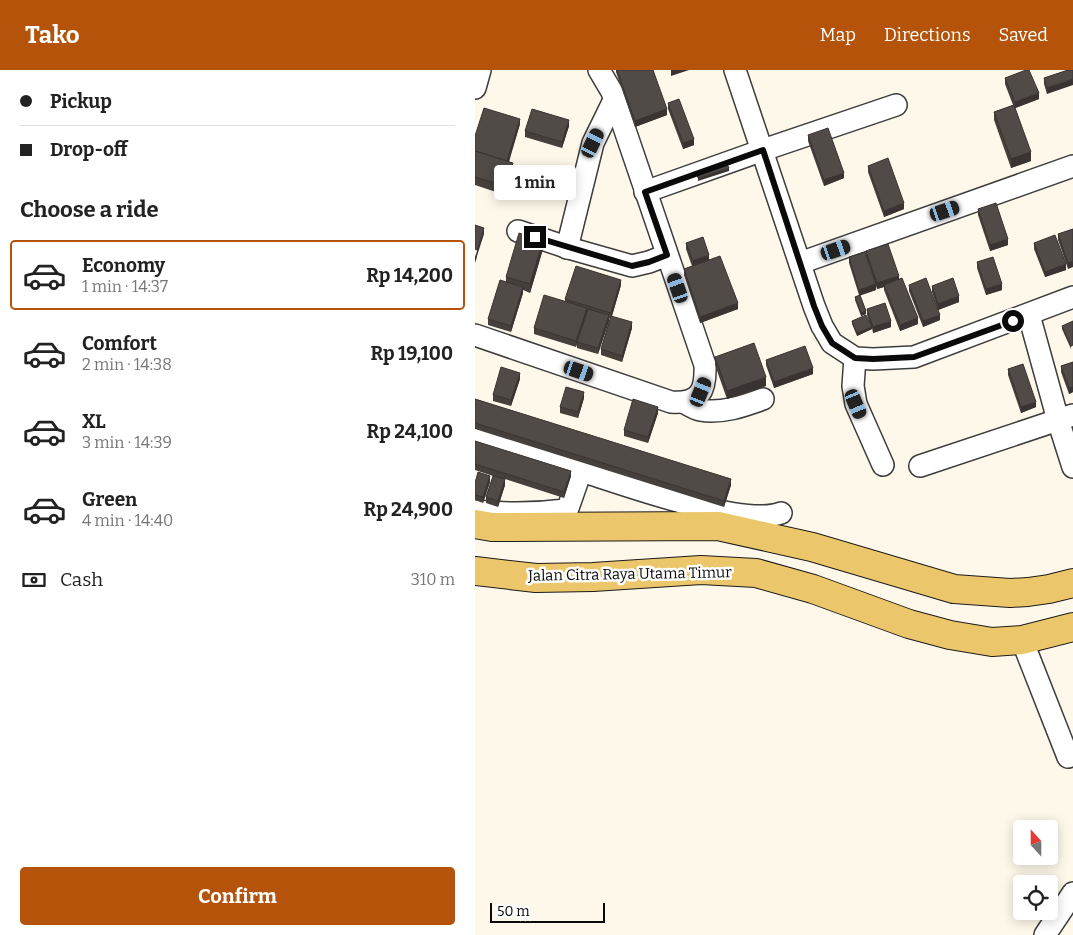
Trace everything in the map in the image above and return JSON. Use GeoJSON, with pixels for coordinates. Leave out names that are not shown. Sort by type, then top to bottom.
{"type":"FeatureCollection","features":[{"type":"Feature","properties":{"kind":"main road"},"geometry":{"type":"LineString","coordinates":[[475,524],[492,527],[718,526],[812,547],[954,588],[995,592],[1028,592],[1073,583]]}},
{"type":"Feature","properties":{"kind":"main road","name":"Jalan Citra Raya Utama Timur"},"geometry":{"type":"LineString","coordinates":[[475,571],[536,578],[593,577],[701,570],[756,573],[813,589],[909,624],[950,635],[992,642],[1022,640],[1073,627]]}},
{"type":"Feature","properties":{"kind":"street"},"geometry":{"type":"LineString","coordinates":[[475,88],[480,70]]}},
{"type":"Feature","properties":{"kind":"street"},"geometry":{"type":"LineString","coordinates":[[599,70],[612,92],[705,365],[705,382],[701,392],[685,403]]}},
{"type":"Feature","properties":{"kind":"street"},"geometry":{"type":"LineString","coordinates":[[735,70],[822,326],[832,343],[855,358],[914,357],[1073,297]]}},
{"type":"Feature","properties":{"kind":"street"},"geometry":{"type":"LineString","coordinates":[[567,248],[593,143],[614,100]]}},
{"type":"Feature","properties":{"kind":"street"},"geometry":{"type":"LineString","coordinates":[[645,192],[896,105]]}},
{"type":"Feature","properties":{"kind":"street"},"geometry":{"type":"LineString","coordinates":[[800,262],[1073,166]]}},
{"type":"Feature","properties":{"kind":"street"},"geometry":{"type":"LineString","coordinates":[[518,232],[632,266],[667,255]]}},
{"type":"Feature","properties":{"kind":"street"},"geometry":{"type":"LineString","coordinates":[[1029,315],[1065,418],[1073,467]]}},
{"type":"Feature","properties":{"kind":"street"},"geometry":{"type":"LineString","coordinates":[[475,335],[671,402],[685,403],[698,410],[724,410],[746,406],[763,399]]}},
{"type":"Feature","properties":{"kind":"street"},"geometry":{"type":"LineString","coordinates":[[855,358],[853,386],[856,404],[883,465]]}},
{"type":"Feature","properties":{"kind":"street"},"geometry":{"type":"LineString","coordinates":[[920,466],[1065,418]]}},
{"type":"Feature","properties":{"kind":"street"},"geometry":{"type":"LineString","coordinates":[[475,437],[665,498],[748,515],[771,516],[781,513]]}},
{"type":"Feature","properties":{"kind":"street"},"geometry":{"type":"LineString","coordinates":[[475,511],[498,514],[566,510],[581,471]]}},
{"type":"Feature","properties":{"kind":"street"},"geometry":{"type":"LineString","coordinates":[[1022,640],[1068,757]]}},
{"type":"Feature","properties":{"kind":"street"},"geometry":{"type":"LineString","coordinates":[[1045,935],[1073,893]]}},
{"type":"Feature","properties":{"kind":"building"},"geometry":{"type":"Polygon","coordinates":[[[617,70],[653,70],[667,109],[635,121],[617,70]]]}},
{"type":"Feature","properties":{"kind":"building"},"geometry":{"type":"Polygon","coordinates":[[[1029,70],[1039,93],[1015,102],[1005,78],[1029,70]]]}},
{"type":"Feature","properties":{"kind":"building"},"geometry":{"type":"Polygon","coordinates":[[[1073,70],[1073,79],[1047,88],[1044,78],[1073,70]]]}},
{"type":"Feature","properties":{"kind":"building"},"geometry":{"type":"Polygon","coordinates":[[[679,99],[694,139],[683,143],[668,103],[679,99]]]}},
{"type":"Feature","properties":{"kind":"building"},"geometry":{"type":"Polygon","coordinates":[[[1014,105],[1031,152],[1011,159],[994,112],[1014,105]]]}},
{"type":"Feature","properties":{"kind":"building"},"geometry":{"type":"Polygon","coordinates":[[[484,108],[520,119],[507,161],[475,151],[475,136],[484,108]]]}},
{"type":"Feature","properties":{"kind":"building"},"geometry":{"type":"Polygon","coordinates":[[[532,109],[569,120],[562,142],[525,131],[532,109]]]}},
{"type":"Feature","properties":{"kind":"building"},"geometry":{"type":"Polygon","coordinates":[[[828,128],[844,173],[824,180],[808,135],[828,128]]]}},
{"type":"Feature","properties":{"kind":"building"},"geometry":{"type":"Polygon","coordinates":[[[475,151],[513,163],[505,186],[475,177],[475,151]]]}},
{"type":"Feature","properties":{"kind":"building"},"geometry":{"type":"Polygon","coordinates":[[[888,158],[904,203],[884,211],[868,166],[888,158]]]}},
{"type":"Feature","properties":{"kind":"building"},"geometry":{"type":"Polygon","coordinates":[[[726,162],[729,168],[698,178],[696,172],[726,162]]]}},
{"type":"Feature","properties":{"kind":"building"},"geometry":{"type":"Polygon","coordinates":[[[996,203],[1008,239],[990,245],[978,209],[996,203]]]}},
{"type":"Feature","properties":{"kind":"building"},"geometry":{"type":"Polygon","coordinates":[[[475,225],[484,228],[477,250],[475,249],[475,225]]]}},
{"type":"Feature","properties":{"kind":"building"},"geometry":{"type":"Polygon","coordinates":[[[1073,229],[1073,261],[1068,263],[1058,234],[1073,229]]]}},
{"type":"Feature","properties":{"kind":"building"},"geometry":{"type":"Polygon","coordinates":[[[519,233],[543,241],[530,284],[506,277],[519,233]]]}},
{"type":"Feature","properties":{"kind":"building"},"geometry":{"type":"Polygon","coordinates":[[[1055,235],[1066,264],[1045,272],[1034,243],[1055,235]]]}},
{"type":"Feature","properties":{"kind":"building"},"geometry":{"type":"Polygon","coordinates":[[[703,237],[709,255],[693,261],[686,243],[703,237]]]}},
{"type":"Feature","properties":{"kind":"building"},"geometry":{"type":"Polygon","coordinates":[[[888,244],[899,276],[877,283],[866,251],[888,244]]]}},
{"type":"Feature","properties":{"kind":"building"},"geometry":{"type":"Polygon","coordinates":[[[865,252],[876,284],[859,290],[849,257],[865,252]]]}},
{"type":"Feature","properties":{"kind":"building"},"geometry":{"type":"Polygon","coordinates":[[[720,256],[738,303],[700,317],[684,269],[720,256]]]}},
{"type":"Feature","properties":{"kind":"building"},"geometry":{"type":"Polygon","coordinates":[[[993,257],[1002,284],[986,289],[977,262],[993,257]]]}},
{"type":"Feature","properties":{"kind":"building"},"geometry":{"type":"Polygon","coordinates":[[[576,266],[621,280],[611,313],[565,299],[576,266]]]}},
{"type":"Feature","properties":{"kind":"building"},"geometry":{"type":"Polygon","coordinates":[[[902,278],[918,318],[900,325],[884,285],[902,278]]]}},
{"type":"Feature","properties":{"kind":"building"},"geometry":{"type":"Polygon","coordinates":[[[926,278],[940,315],[923,321],[909,285],[926,278]]]}},
{"type":"Feature","properties":{"kind":"building"},"geometry":{"type":"Polygon","coordinates":[[[953,278],[959,296],[938,304],[932,286],[953,278]]]}},
{"type":"Feature","properties":{"kind":"building"},"geometry":{"type":"Polygon","coordinates":[[[500,280],[523,287],[511,326],[488,319],[500,280]]]}},
{"type":"Feature","properties":{"kind":"building"},"geometry":{"type":"Polygon","coordinates":[[[544,295],[587,308],[576,341],[534,328],[544,295]]]}},
{"type":"Feature","properties":{"kind":"building"},"geometry":{"type":"Polygon","coordinates":[[[860,295],[866,311],[861,313],[855,297],[860,295]]]}},
{"type":"Feature","properties":{"kind":"building"},"geometry":{"type":"Polygon","coordinates":[[[885,303],[891,321],[873,327],[867,309],[885,303]]]}},
{"type":"Feature","properties":{"kind":"building"},"geometry":{"type":"Polygon","coordinates":[[[588,309],[609,315],[598,348],[577,342],[588,309]]]}},
{"type":"Feature","properties":{"kind":"building"},"geometry":{"type":"Polygon","coordinates":[[[866,315],[872,327],[857,333],[852,321],[866,315]]]}},
{"type":"Feature","properties":{"kind":"building"},"geometry":{"type":"Polygon","coordinates":[[[611,316],[632,322],[622,356],[601,349],[611,316]]]}},
{"type":"Feature","properties":{"kind":"building"},"geometry":{"type":"Polygon","coordinates":[[[1073,321],[1073,345],[1071,346],[1062,326],[1073,321]]]}},
{"type":"Feature","properties":{"kind":"building"},"geometry":{"type":"Polygon","coordinates":[[[754,343],[766,377],[727,391],[715,357],[754,343]]]}},
{"type":"Feature","properties":{"kind":"building"},"geometry":{"type":"Polygon","coordinates":[[[805,346],[813,368],[774,382],[766,360],[805,346]]]}},
{"type":"Feature","properties":{"kind":"building"},"geometry":{"type":"Polygon","coordinates":[[[1073,362],[1073,387],[1069,388],[1061,366],[1073,362]]]}},
{"type":"Feature","properties":{"kind":"building"},"geometry":{"type":"Polygon","coordinates":[[[1023,364],[1036,402],[1021,407],[1008,369],[1023,364]]]}},
{"type":"Feature","properties":{"kind":"building"},"geometry":{"type":"Polygon","coordinates":[[[501,367],[520,373],[511,400],[493,395],[501,367]]]}},
{"type":"Feature","properties":{"kind":"building"},"geometry":{"type":"Polygon","coordinates":[[[566,387],[584,392],[578,412],[560,407],[566,387]]]}},
{"type":"Feature","properties":{"kind":"building"},"geometry":{"type":"Polygon","coordinates":[[[475,399],[731,479],[724,501],[475,423],[475,399]]]}},
{"type":"Feature","properties":{"kind":"building"},"geometry":{"type":"Polygon","coordinates":[[[633,399],[658,407],[648,437],[624,430],[633,399]]]}},
{"type":"Feature","properties":{"kind":"building"},"geometry":{"type":"Polygon","coordinates":[[[475,441],[571,471],[564,492],[475,464],[475,441]]]}},
{"type":"Feature","properties":{"kind":"building"},"geometry":{"type":"Polygon","coordinates":[[[478,472],[490,476],[483,497],[475,495],[475,483],[478,472]]]}},
{"type":"Feature","properties":{"kind":"building"},"geometry":{"type":"Polygon","coordinates":[[[493,476],[505,479],[498,501],[486,497],[493,476]]]}},
{"type":"Feature","properties":{"kind":"route"},"geometry":{"type":"LineString","coordinates":[[535,237],[632,266],[649,262],[667,255],[645,192],[763,150],[814,306],[822,326],[832,343],[855,358],[914,357],[1013,321]]}}]}
